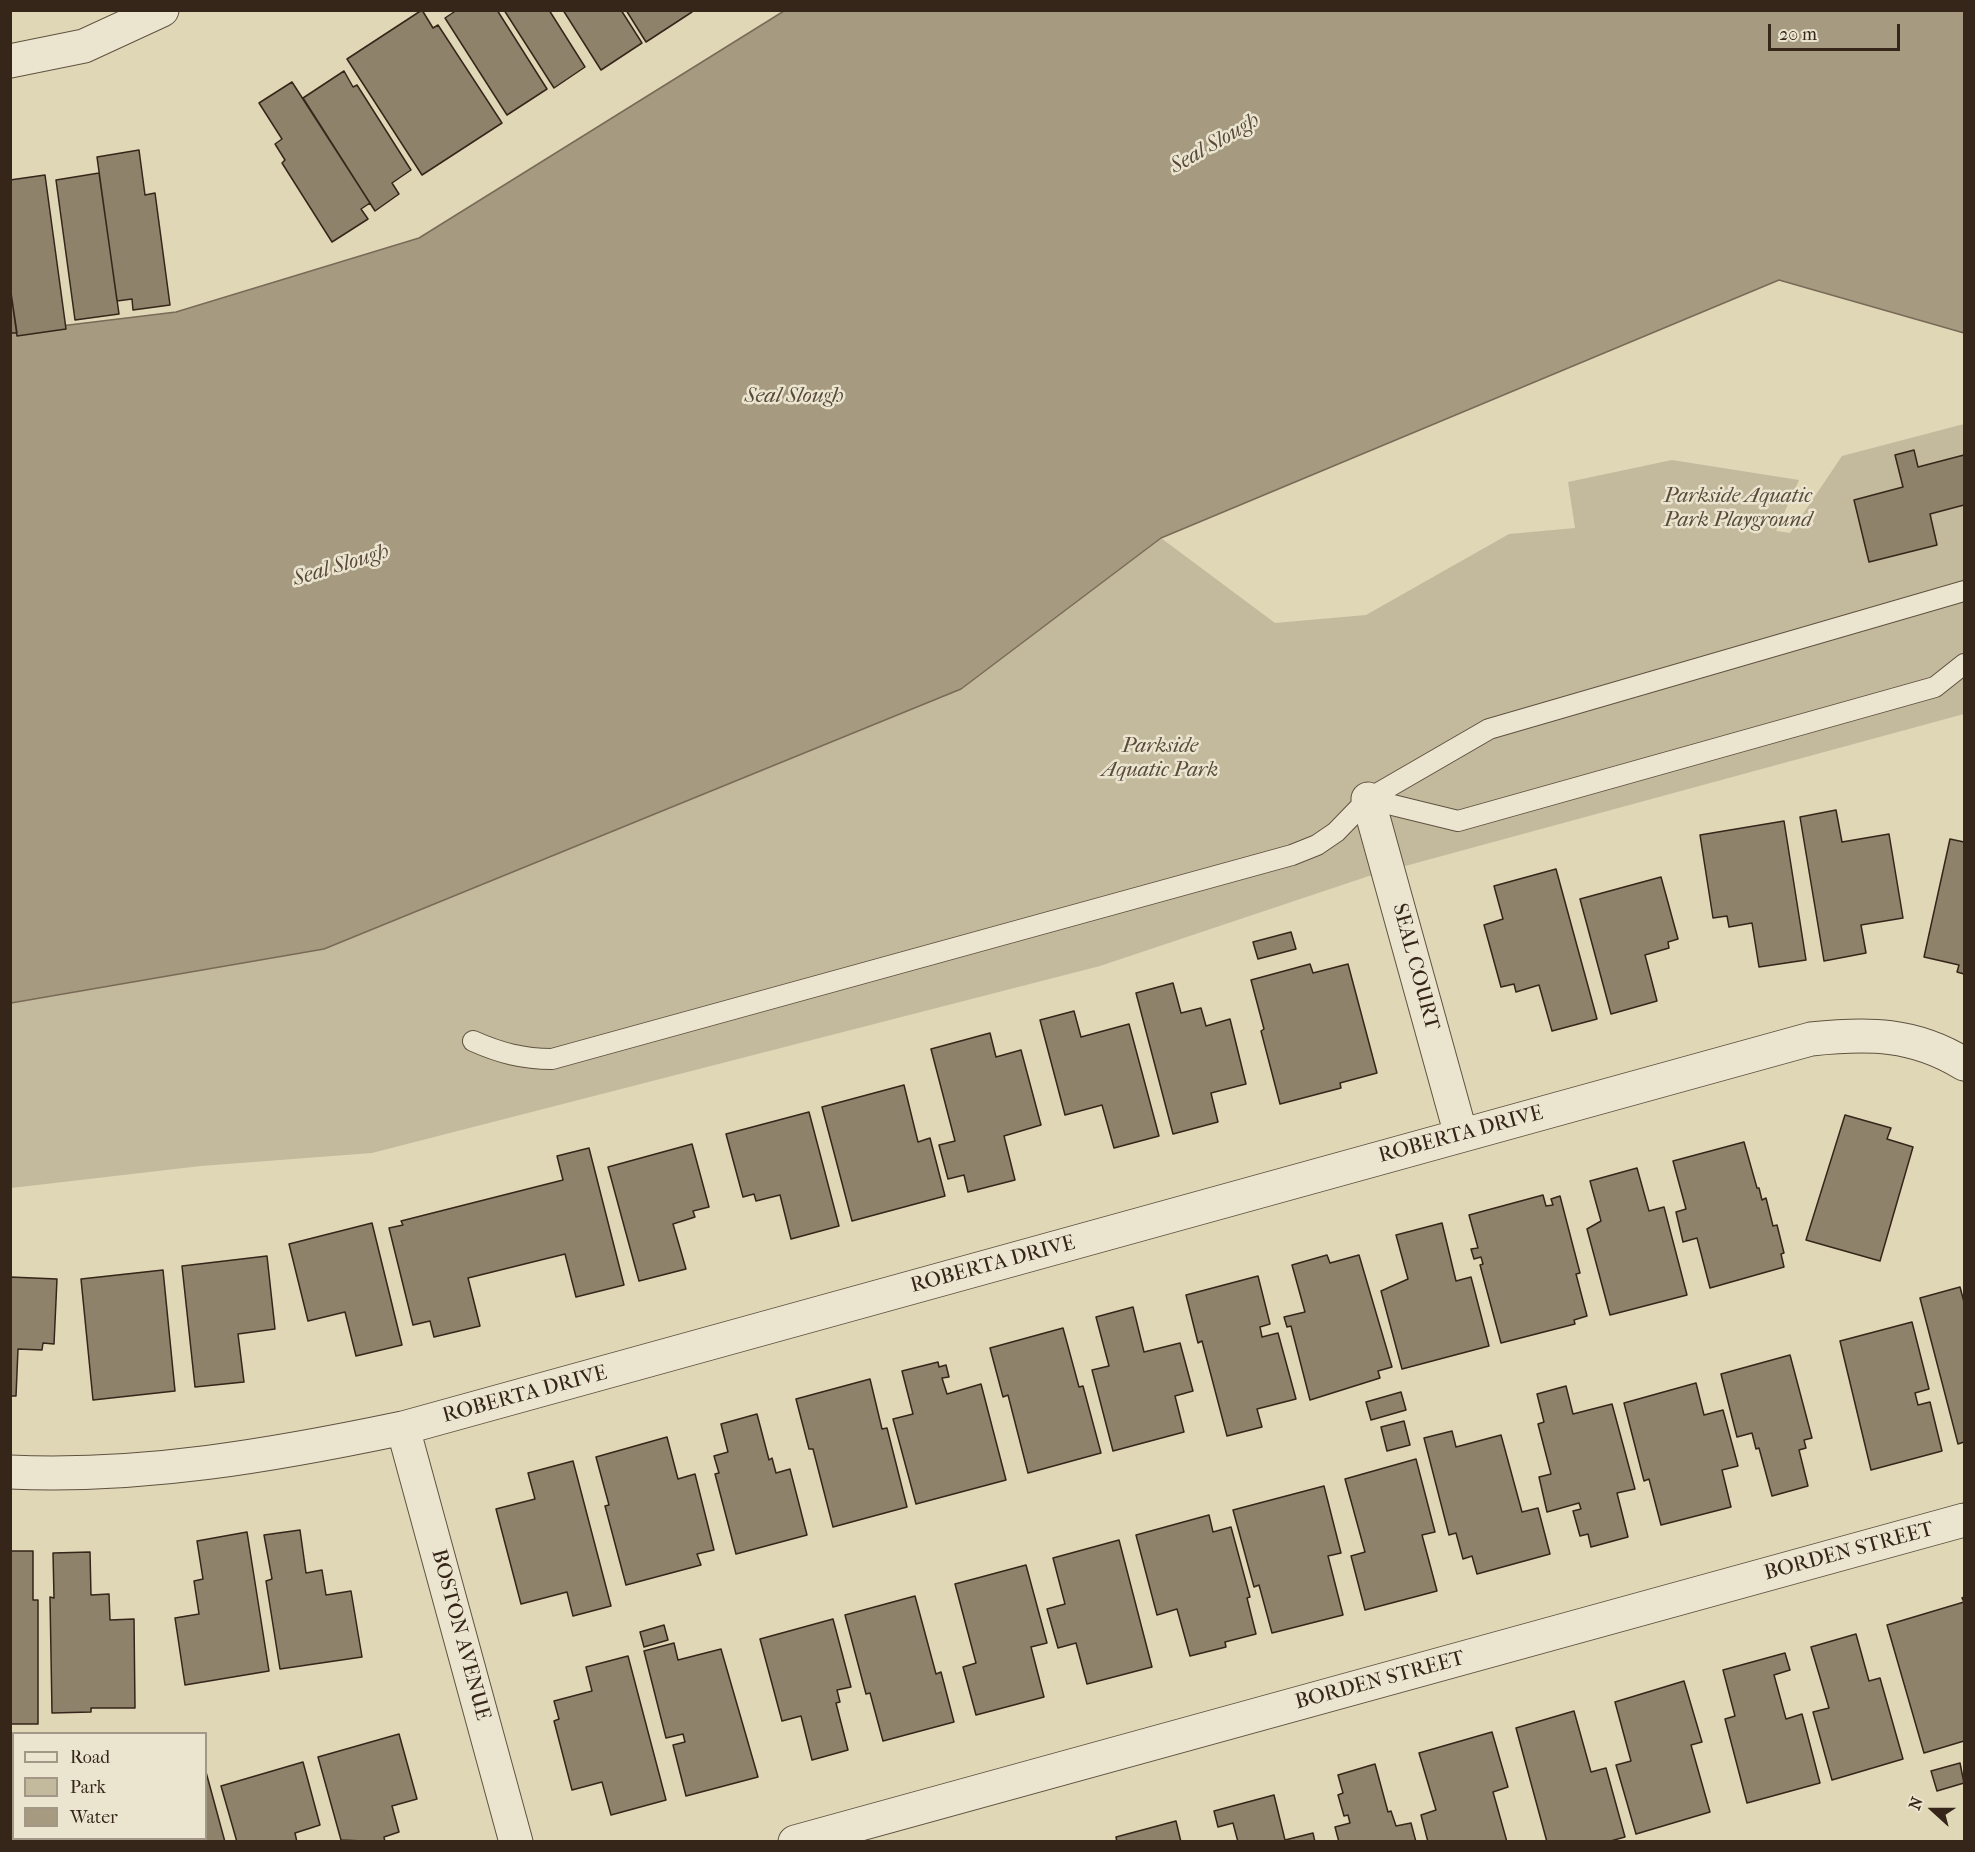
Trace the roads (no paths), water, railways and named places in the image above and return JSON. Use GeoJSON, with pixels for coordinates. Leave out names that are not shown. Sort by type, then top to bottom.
{"type":"FeatureCollection","features":[{"type":"Feature","properties":{"kind":"street"},"geometry":{"type":"LineString","coordinates":[[10,61],[84,46],[162,10]]}},
{"type":"Feature","properties":{"kind":"street","name":"SEAL COURT"},"geometry":{"type":"LineString","coordinates":[[1368,799],[1461,1135]]}},
{"type":"Feature","properties":{"kind":"street","name":"ROBERTA DRIVE"},"geometry":{"type":"LineString","coordinates":[[10,1472],[120,1471],[219,1462],[313,1447],[404,1428],[1811,1039],[1859,1034],[1902,1038],[1944,1052],[1965,1064]]}},
{"type":"Feature","properties":{"kind":"street","name":"BOSTON AVENUE"},"geometry":{"type":"LineString","coordinates":[[404,1428],[516,1842]]}},
{"type":"Feature","properties":{"kind":"street","name":"BORDEN STREET"},"geometry":{"type":"LineString","coordinates":[[795,1842],[1965,1520]]}},
{"type":"Feature","properties":{"kind":"lane"},"geometry":{"type":"LineString","coordinates":[[473,1041],[500,1053],[526,1059],[552,1059],[1292,855],[1317,845],[1336,832],[1368,799],[1489,729],[1965,591]]}},
{"type":"Feature","properties":{"kind":"lane"},"geometry":{"type":"LineString","coordinates":[[1368,799],[1458,821],[1935,687],[1965,664]]}},
{"type":"Feature","properties":{"kind":"water","name":"Seal Slough"},"geometry":{"type":"Polygon","coordinates":[[[784,11],[1964,11],[1964,333],[1779,280],[1161,538],[961,689],[324,949],[11,1003],[11,332],[176,312],[419,238],[784,11]]]}},
{"type":"Feature","properties":{"kind":"park label","name":"Parkside Aquatic Park Playground"},"geometry":{"type":"Point","coordinates":[1738,509]}},
{"type":"Feature","properties":{"kind":"park label","name":"Parkside Aquatic Park"},"geometry":{"type":"Point","coordinates":[1160,759]}}]}
